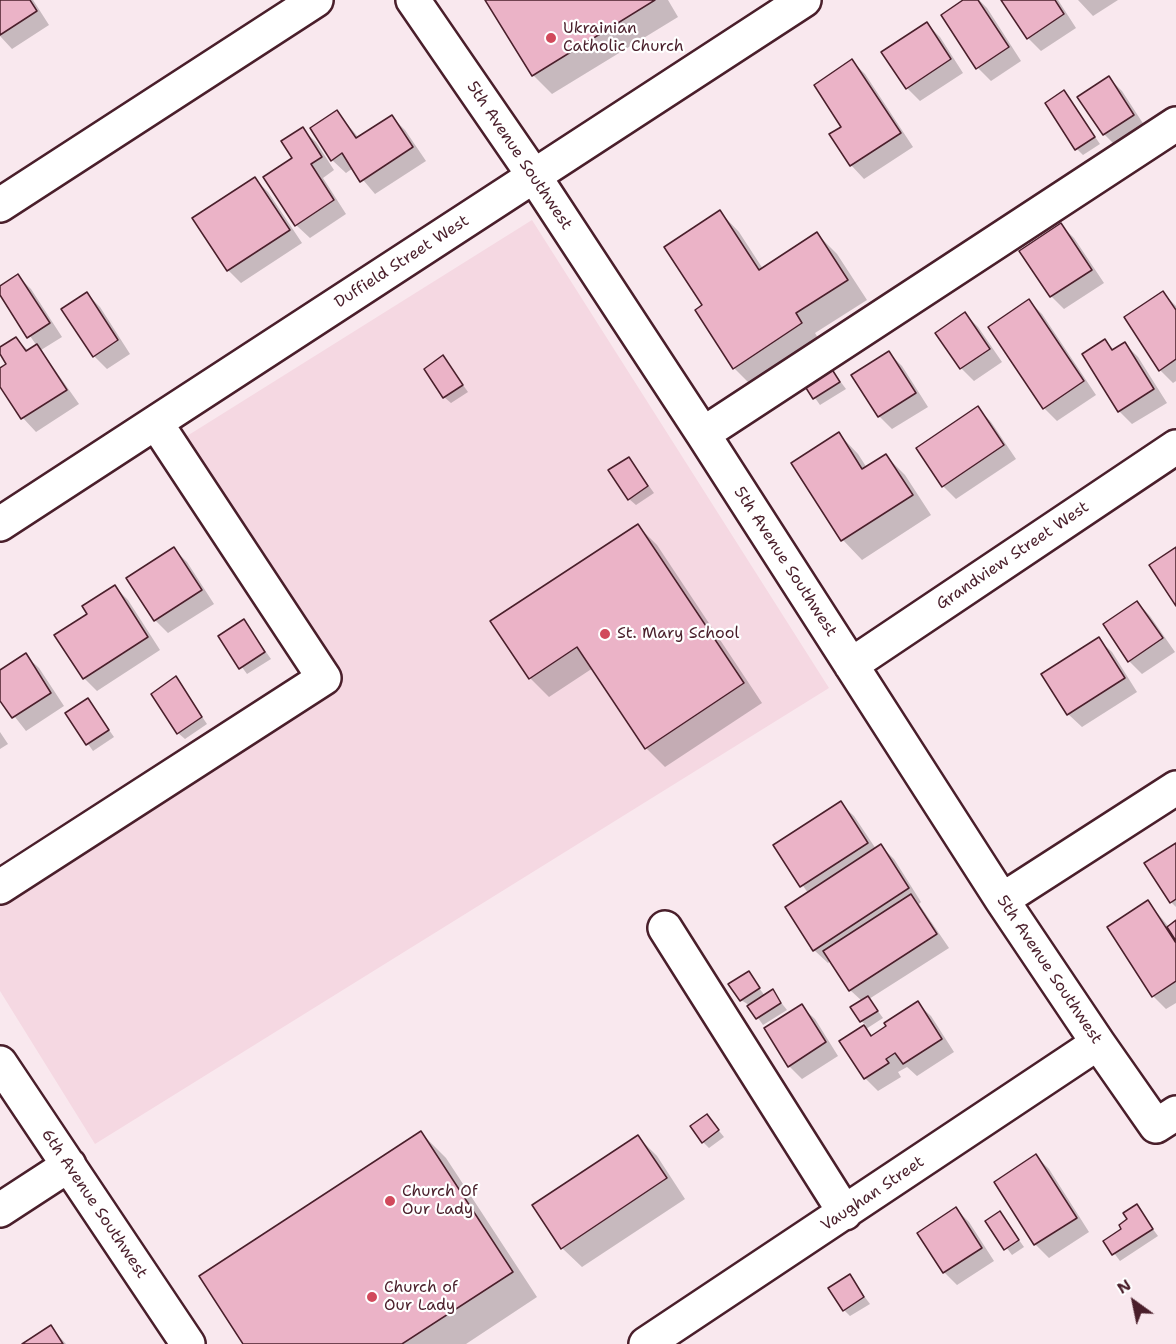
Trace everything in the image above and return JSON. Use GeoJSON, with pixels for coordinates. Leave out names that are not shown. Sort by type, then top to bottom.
{"type":"FeatureCollection","features":[{"type":"Feature","properties":{"kind":"street"},"geometry":{"type":"LineString","coordinates":[[0,205],[316,0]]}},
{"type":"Feature","properties":{"kind":"street","name":"5th Avenue Southwest"},"geometry":{"type":"LineString","coordinates":[[413,0],[534,176],[703,434],[1002,900],[1098,1043],[1166,1119]]}},
{"type":"Feature","properties":{"kind":"street","name":"Duffield Street West"},"geometry":{"type":"LineString","coordinates":[[0,524],[804,0]]}},
{"type":"Feature","properties":{"kind":"street"},"geometry":{"type":"LineString","coordinates":[[703,434],[1176,124]]}},
{"type":"Feature","properties":{"kind":"street"},"geometry":{"type":"LineString","coordinates":[[0,887],[324,678],[156,423]]}},
{"type":"Feature","properties":{"kind":"street","name":"Grandview Street West"},"geometry":{"type":"LineString","coordinates":[[851,665],[1176,447]]}},
{"type":"Feature","properties":{"kind":"street"},"geometry":{"type":"LineString","coordinates":[[1002,900],[1176,788]]}},
{"type":"Feature","properties":{"kind":"street"},"geometry":{"type":"LineString","coordinates":[[665,928],[845,1213]]}},
{"type":"Feature","properties":{"kind":"street","name":"Vaughan Street"},"geometry":{"type":"LineString","coordinates":[[646,1344],[1098,1043]]}},
{"type":"Feature","properties":{"kind":"street","name":"6th Avenue Southwest"},"geometry":{"type":"LineString","coordinates":[[0,1063],[188,1344]]}},
{"type":"Feature","properties":{"kind":"street"},"geometry":{"type":"LineString","coordinates":[[0,1210],[69,1165]]}},
{"type":"Feature","properties":{"kind":"shaded area"},"geometry":{"type":"Polygon","coordinates":[[[532,220],[829,688],[95,1144],[0,991],[0,887],[324,678],[171,446],[532,220]]]}},
{"type":"Feature","properties":{"kind":"building"},"geometry":{"type":"Polygon","coordinates":[[[0,0],[30,0],[37,11],[0,35],[0,0]]]}},
{"type":"Feature","properties":{"kind":"building","name":"Ukrainian Catholic Church"},"geometry":{"type":"Polygon","coordinates":[[[485,0],[655,0],[532,76],[485,0]]]}},
{"type":"Feature","properties":{"kind":"building"},"geometry":{"type":"Polygon","coordinates":[[[963,0],[978,0],[1009,47],[976,69],[941,15],[963,0]]]}},
{"type":"Feature","properties":{"kind":"building"},"geometry":{"type":"Polygon","coordinates":[[[1001,0],[1055,0],[1064,14],[1027,39],[1001,0]]]}},
{"type":"Feature","properties":{"kind":"building"},"geometry":{"type":"Polygon","coordinates":[[[927,22],[951,59],[906,89],[881,52],[927,22]]]}},
{"type":"Feature","properties":{"kind":"building"},"geometry":{"type":"Polygon","coordinates":[[[852,59],[901,133],[850,166],[829,134],[841,127],[814,85],[852,59]]]}},
{"type":"Feature","properties":{"kind":"building"},"geometry":{"type":"Polygon","coordinates":[[[1109,76],[1134,115],[1103,135],[1077,97],[1109,76]]]}},
{"type":"Feature","properties":{"kind":"building"},"geometry":{"type":"Polygon","coordinates":[[[1064,90],[1095,137],[1075,150],[1045,103],[1064,90]]]}},
{"type":"Feature","properties":{"kind":"building"},"geometry":{"type":"Polygon","coordinates":[[[337,110],[356,138],[392,115],[413,147],[360,182],[342,153],[331,161],[310,128],[337,110]]]}},
{"type":"Feature","properties":{"kind":"building"},"geometry":{"type":"Polygon","coordinates":[[[303,127],[322,157],[311,164],[334,200],[295,226],[263,177],[292,158],[281,141],[303,127]]]}},
{"type":"Feature","properties":{"kind":"building"},"geometry":{"type":"Polygon","coordinates":[[[255,177],[290,230],[227,271],[192,218],[255,177]]]}},
{"type":"Feature","properties":{"kind":"building"},"geometry":{"type":"Polygon","coordinates":[[[720,210],[759,270],[817,232],[848,280],[796,313],[802,323],[733,369],[695,310],[702,305],[664,247],[720,210]]]}},
{"type":"Feature","properties":{"kind":"building"},"geometry":{"type":"Polygon","coordinates":[[[1061,223],[1092,270],[1050,297],[1019,251],[1061,223]]]}},
{"type":"Feature","properties":{"kind":"building"},"geometry":{"type":"Polygon","coordinates":[[[18,274],[50,323],[27,338],[0,295],[0,286],[18,274]]]}},
{"type":"Feature","properties":{"kind":"building"},"geometry":{"type":"Polygon","coordinates":[[[1163,291],[1176,310],[1176,359],[1159,371],[1124,317],[1163,291]]]}},
{"type":"Feature","properties":{"kind":"building"},"geometry":{"type":"Polygon","coordinates":[[[87,292],[118,340],[93,357],[61,309],[87,292]]]}},
{"type":"Feature","properties":{"kind":"building"},"geometry":{"type":"Polygon","coordinates":[[[1029,299],[1084,381],[1043,409],[988,327],[1029,299]]]}},
{"type":"Feature","properties":{"kind":"building"},"geometry":{"type":"Polygon","coordinates":[[[965,312],[990,349],[960,369],[935,333],[965,312]]]}},
{"type":"Feature","properties":{"kind":"building"},"geometry":{"type":"Polygon","coordinates":[[[16,337],[26,351],[37,344],[67,390],[21,419],[0,387],[0,368],[6,364],[0,354],[0,347],[16,337]]]}},
{"type":"Feature","properties":{"kind":"building"},"geometry":{"type":"Polygon","coordinates":[[[1105,339],[1112,350],[1125,342],[1154,389],[1118,412],[1082,354],[1105,339]]]}},
{"type":"Feature","properties":{"kind":"building"},"geometry":{"type":"Polygon","coordinates":[[[889,351],[916,393],[878,417],[851,375],[889,351]]]}},
{"type":"Feature","properties":{"kind":"building"},"geometry":{"type":"Polygon","coordinates":[[[443,355],[463,385],[443,398],[424,369],[443,355]]]}},
{"type":"Feature","properties":{"kind":"building"},"geometry":{"type":"Polygon","coordinates":[[[828,363],[840,382],[813,399],[801,380],[828,363]]]}},
{"type":"Feature","properties":{"kind":"building"},"geometry":{"type":"Polygon","coordinates":[[[978,406],[1004,445],[942,487],[916,448],[978,406]]]}},
{"type":"Feature","properties":{"kind":"building"},"geometry":{"type":"Polygon","coordinates":[[[839,432],[862,469],[886,454],[913,495],[841,541],[791,463],[839,432]]]}},
{"type":"Feature","properties":{"kind":"building"},"geometry":{"type":"Polygon","coordinates":[[[629,457],[648,486],[628,500],[608,470],[629,457]]]}},
{"type":"Feature","properties":{"kind":"building","name":"St. Mary School"},"geometry":{"type":"Polygon","coordinates":[[[638,524],[744,683],[645,749],[577,647],[529,679],[490,621],[638,524]]]}},
{"type":"Feature","properties":{"kind":"building"},"geometry":{"type":"Polygon","coordinates":[[[174,547],[202,590],[154,621],[126,578],[174,547]]]}},
{"type":"Feature","properties":{"kind":"building"},"geometry":{"type":"Polygon","coordinates":[[[1176,547],[1176,606],[1149,565],[1176,547]]]}},
{"type":"Feature","properties":{"kind":"building"},"geometry":{"type":"Polygon","coordinates":[[[115,585],[148,637],[83,679],[54,635],[87,614],[82,606],[115,585]]]}},
{"type":"Feature","properties":{"kind":"building"},"geometry":{"type":"Polygon","coordinates":[[[1137,601],[1163,638],[1128,662],[1103,624],[1137,601]]]}},
{"type":"Feature","properties":{"kind":"building"},"geometry":{"type":"Polygon","coordinates":[[[244,619],[265,652],[239,669],[218,636],[244,619]]]}},
{"type":"Feature","properties":{"kind":"building"},"geometry":{"type":"Polygon","coordinates":[[[1099,637],[1125,678],[1067,715],[1041,674],[1099,637]]]}},
{"type":"Feature","properties":{"kind":"building"},"geometry":{"type":"Polygon","coordinates":[[[26,653],[51,693],[12,718],[0,701],[0,670],[26,653]]]}},
{"type":"Feature","properties":{"kind":"building"},"geometry":{"type":"Polygon","coordinates":[[[176,676],[202,717],[177,734],[151,694],[176,676]]]}},
{"type":"Feature","properties":{"kind":"building"},"geometry":{"type":"Polygon","coordinates":[[[88,698],[109,730],[86,745],[65,713],[88,698]]]}},
{"type":"Feature","properties":{"kind":"building"},"geometry":{"type":"Polygon","coordinates":[[[841,801],[868,843],[800,887],[773,845],[841,801]]]}},
{"type":"Feature","properties":{"kind":"building"},"geometry":{"type":"Polygon","coordinates":[[[1176,843],[1176,899],[1170,903],[1144,863],[1176,843]]]}},
{"type":"Feature","properties":{"kind":"building"},"geometry":{"type":"Polygon","coordinates":[[[881,844],[909,888],[813,951],[785,907],[881,844]]]}},
{"type":"Feature","properties":{"kind":"building"},"geometry":{"type":"Polygon","coordinates":[[[911,894],[937,934],[849,991],[823,951],[911,894]]]}},
{"type":"Feature","properties":{"kind":"building"},"geometry":{"type":"Polygon","coordinates":[[[1148,900],[1176,943],[1176,981],[1152,997],[1107,927],[1148,900]]]}},
{"type":"Feature","properties":{"kind":"building"},"geometry":{"type":"Polygon","coordinates":[[[1176,920],[1176,941],[1167,927],[1176,920]]]}},
{"type":"Feature","properties":{"kind":"building"},"geometry":{"type":"Polygon","coordinates":[[[749,971],[760,988],[740,1001],[728,984],[749,971]]]}},
{"type":"Feature","properties":{"kind":"building"},"geometry":{"type":"Polygon","coordinates":[[[773,989],[781,1003],[756,1019],[747,1006],[773,989]]]}},
{"type":"Feature","properties":{"kind":"building"},"geometry":{"type":"Polygon","coordinates":[[[868,996],[878,1011],[860,1022],[850,1007],[868,996]]]}},
{"type":"Feature","properties":{"kind":"building"},"geometry":{"type":"Polygon","coordinates":[[[918,1001],[942,1039],[903,1064],[895,1053],[886,1059],[889,1063],[864,1079],[839,1041],[864,1025],[871,1036],[886,1026],[884,1023],[918,1001]]]}},
{"type":"Feature","properties":{"kind":"building"},"geometry":{"type":"Polygon","coordinates":[[[802,1004],[826,1042],[788,1067],[764,1028],[802,1004]]]}},
{"type":"Feature","properties":{"kind":"building"},"geometry":{"type":"Polygon","coordinates":[[[707,1114],[719,1130],[702,1143],[690,1126],[707,1114]]]}},
{"type":"Feature","properties":{"kind":"building","name":"Church Of Our Lady"},"geometry":{"type":"Polygon","coordinates":[[[421,1131],[513,1272],[402,1344],[243,1344],[199,1276],[421,1131]]]}},
{"type":"Feature","properties":{"kind":"building"},"geometry":{"type":"Polygon","coordinates":[[[638,1135],[667,1178],[561,1249],[532,1205],[638,1135]]]}},
{"type":"Feature","properties":{"kind":"building"},"geometry":{"type":"Polygon","coordinates":[[[1036,1154],[1077,1218],[1034,1245],[994,1182],[1036,1154]]]}},
{"type":"Feature","properties":{"kind":"building"},"geometry":{"type":"Polygon","coordinates":[[[1137,1204],[1153,1229],[1112,1255],[1103,1241],[1121,1229],[1119,1225],[1127,1219],[1123,1213],[1137,1204]]]}},
{"type":"Feature","properties":{"kind":"building"},"geometry":{"type":"Polygon","coordinates":[[[956,1207],[982,1248],[943,1273],[917,1233],[956,1207]]]}},
{"type":"Feature","properties":{"kind":"building"},"geometry":{"type":"Polygon","coordinates":[[[1000,1211],[1019,1240],[1004,1250],[985,1221],[1000,1211]]]}},
{"type":"Feature","properties":{"kind":"building"},"geometry":{"type":"Polygon","coordinates":[[[850,1274],[864,1297],[843,1311],[828,1288],[850,1274]]]}},
{"type":"Feature","properties":{"kind":"building"},"geometry":{"type":"Polygon","coordinates":[[[51,1325],[63,1344],[22,1344],[51,1325]]]}},
{"type":"Feature","properties":{"kind":"place","name":"Ukrainian Catholic Church"},"geometry":{"type":"Point","coordinates":[551,38]}},
{"type":"Feature","properties":{"kind":"place","name":"St. Mary School"},"geometry":{"type":"Point","coordinates":[605,634]}},
{"type":"Feature","properties":{"kind":"place","name":"Church Of Our Lady"},"geometry":{"type":"Point","coordinates":[390,1201]}},
{"type":"Feature","properties":{"kind":"place","name":"Church of Our Lady"},"geometry":{"type":"Point","coordinates":[372,1297]}}]}
